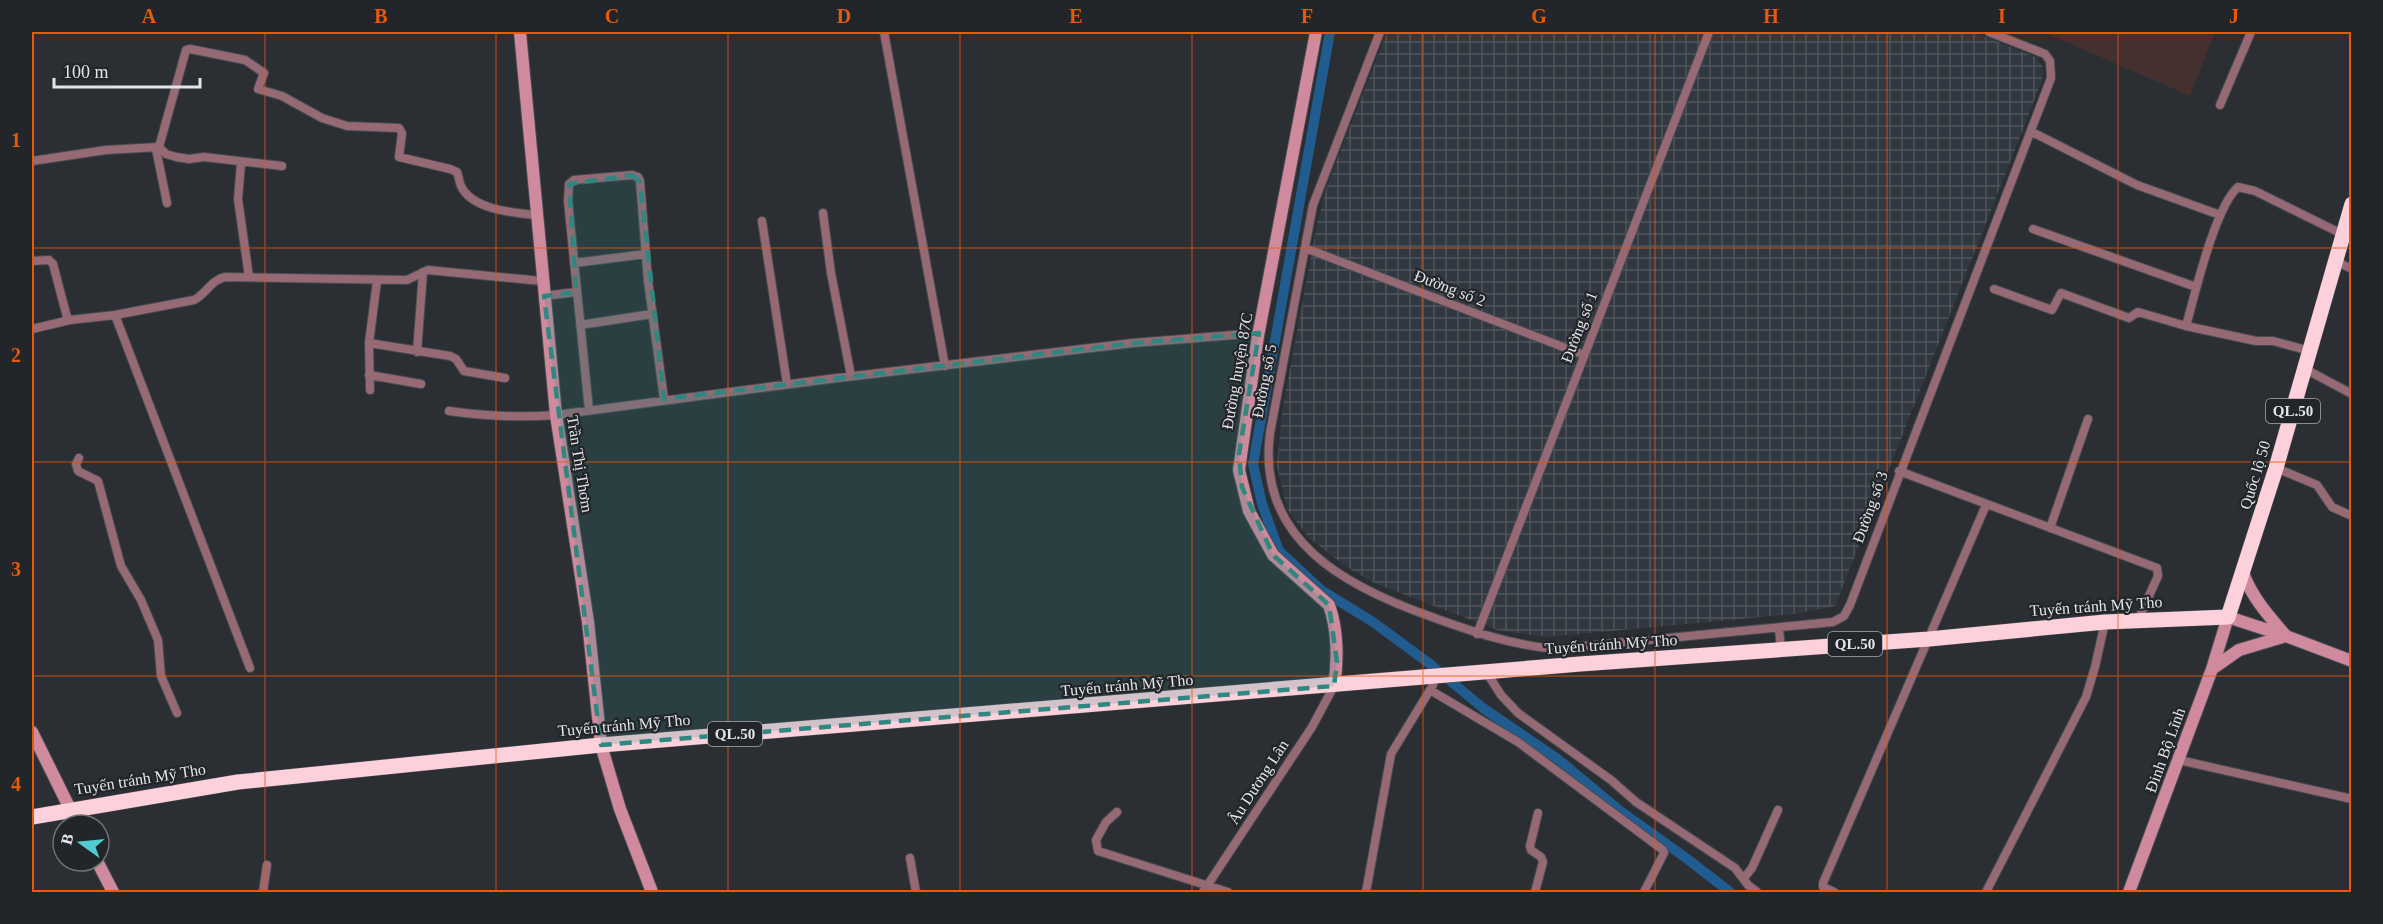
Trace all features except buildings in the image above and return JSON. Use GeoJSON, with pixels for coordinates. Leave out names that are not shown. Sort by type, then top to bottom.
{"type":"FeatureCollection","features":[{"type":"Feature","properties":{"kind":"highway","name":"Quốc lộ 50"},"geometry":{"type":"LineString","coordinates":[[2228,617],[2276,468],[2352,204]]}},
{"type":"Feature","properties":{"kind":"highway","name":"Tuyến tránh Mỹ Tho"},"geometry":{"type":"LineString","coordinates":[[32,817],[238,782],[601,745],[1334,686],[1436,681],[1484,673],[1580,664],[1929,639],[2105,621],[2228,617]]}},
{"type":"Feature","properties":{"kind":"street","name":"Trần Thị Thơm"},"geometry":{"type":"LineString","coordinates":[[520,32],[542,280],[546,296],[559,414],[588,622],[601,745],[620,809],[652,892]]}},
{"type":"Feature","properties":{"kind":"street"},"geometry":{"type":"LineString","coordinates":[[884,32],[945,366]]}},
{"type":"Feature","properties":{"kind":"street","name":"Đường huyện 87C"},"geometry":{"type":"LineString","coordinates":[[1316,32],[1259,333],[1239,454],[1239,470],[1242,487],[1254,521],[1273,555],[1329,605],[1337,662],[1334,686]]}},
{"type":"Feature","properties":{"kind":"street","name":"Đường số 5"},"geometry":{"type":"LineString","coordinates":[[1380,32],[1317,192],[1267,453],[1270,483],[1277,504],[1310,551],[1347,580],[1398,605],[1477,634]]}},
{"type":"Feature","properties":{"kind":"street","name":"Đường số 1"},"geometry":{"type":"LineString","coordinates":[[1477,634],[1709,32]]}},
{"type":"Feature","properties":{"kind":"street","name":"Đường số 3"},"geometry":{"type":"LineString","coordinates":[[1477,634],[1540,648],[1580,648],[1833,622],[1844,616],[2051,78],[2050,61],[2045,54],[1989,32]]}},
{"type":"Feature","properties":{"kind":"street"},"geometry":{"type":"LineString","coordinates":[[2220,105],[2251,32]]}},
{"type":"Feature","properties":{"kind":"street"},"geometry":{"type":"LineString","coordinates":[[167,203],[158,148],[186,50],[190,49],[251,63],[264,73],[258,89],[282,96],[322,118],[346,126],[399,128],[402,133],[399,157],[457,172],[461,186],[475,200],[502,212],[536,215]]}},
{"type":"Feature","properties":{"kind":"street"},"geometry":{"type":"LineString","coordinates":[[2032,132],[2137,185],[2220,215]]}},
{"type":"Feature","properties":{"kind":"street"},"geometry":{"type":"LineString","coordinates":[[32,160],[106,150],[158,148],[166,154],[189,159],[204,157],[282,166]]}},
{"type":"Feature","properties":{"kind":"street"},"geometry":{"type":"LineString","coordinates":[[241,163],[238,199],[249,277]]}},
{"type":"Feature","properties":{"kind":"street"},"geometry":{"type":"LineString","coordinates":[[589,410],[574,293],[568,191],[569,184],[574,180],[633,175],[638,177],[652,314],[664,399]]}},
{"type":"Feature","properties":{"kind":"street"},"geometry":{"type":"LineString","coordinates":[[2186,326],[2196,287],[2220,215],[2234,190],[2241,187],[2255,191],[2342,234]]}},
{"type":"Feature","properties":{"kind":"street"},"geometry":{"type":"LineString","coordinates":[[823,213],[831,273],[851,376]]}},
{"type":"Feature","properties":{"kind":"street"},"geometry":{"type":"LineString","coordinates":[[762,221],[787,384]]}},
{"type":"Feature","properties":{"kind":"street"},"geometry":{"type":"LineString","coordinates":[[2033,229],[2196,287]]}},
{"type":"Feature","properties":{"kind":"street","name":"Đường số 2"},"geometry":{"type":"LineString","coordinates":[[1305,248],[1584,355]]}},
{"type":"Feature","properties":{"kind":"street"},"geometry":{"type":"LineString","coordinates":[[574,263],[646,254]]}},
{"type":"Feature","properties":{"kind":"street"},"geometry":{"type":"LineString","coordinates":[[32,261],[49,261],[52,264],[67,317],[70,320]]}},
{"type":"Feature","properties":{"kind":"street"},"geometry":{"type":"LineString","coordinates":[[2335,261],[2352,270]]}},
{"type":"Feature","properties":{"kind":"street"},"geometry":{"type":"LineString","coordinates":[[32,328],[194,300],[204,294],[219,278],[407,280],[428,270],[542,280]]}},
{"type":"Feature","properties":{"kind":"street"},"geometry":{"type":"LineString","coordinates":[[417,351],[423,272]]}},
{"type":"Feature","properties":{"kind":"street"},"geometry":{"type":"LineString","coordinates":[[370,390],[369,343],[377,280]]}},
{"type":"Feature","properties":{"kind":"street"},"geometry":{"type":"LineString","coordinates":[[1994,289],[2052,310],[2061,292],[2128,318],[2138,312],[2186,326],[2256,341],[2273,340],[2310,351]]}},
{"type":"Feature","properties":{"kind":"street"},"geometry":{"type":"LineString","coordinates":[[546,296],[574,293]]}},
{"type":"Feature","properties":{"kind":"street"},"geometry":{"type":"LineString","coordinates":[[580,326],[652,314]]}},
{"type":"Feature","properties":{"kind":"street"},"geometry":{"type":"LineString","coordinates":[[115,315],[250,668]]}},
{"type":"Feature","properties":{"kind":"street"},"geometry":{"type":"LineString","coordinates":[[449,411],[505,417],[559,414],[664,399],[1133,343],[1259,333]]}},
{"type":"Feature","properties":{"kind":"street"},"geometry":{"type":"LineString","coordinates":[[369,343],[456,358],[464,371],[505,378]]}},
{"type":"Feature","properties":{"kind":"street"},"geometry":{"type":"LineString","coordinates":[[2305,369],[2352,394]]}},
{"type":"Feature","properties":{"kind":"street"},"geometry":{"type":"LineString","coordinates":[[369,375],[421,384]]}},
{"type":"Feature","properties":{"kind":"street"},"geometry":{"type":"LineString","coordinates":[[2050,528],[2088,419]]}},
{"type":"Feature","properties":{"kind":"street"},"geometry":{"type":"LineString","coordinates":[[79,458],[76,464],[78,471],[98,481],[121,566],[141,600],[158,640],[161,676],[177,713]]}},
{"type":"Feature","properties":{"kind":"street"},"geometry":{"type":"LineString","coordinates":[[2276,468],[2317,485],[2332,507],[2352,516]]}},
{"type":"Feature","properties":{"kind":"street"},"geometry":{"type":"LineString","coordinates":[[1899,471],[2157,568],[2158,576],[2138,621]]}},
{"type":"Feature","properties":{"kind":"street"},"geometry":{"type":"LineString","coordinates":[[1833,892],[1823,887],[1823,883],[1986,505]]}},
{"type":"Feature","properties":{"kind":"street"},"geometry":{"type":"LineString","coordinates":[[2243,573],[2249,590],[2259,607],[2286,636]]}},
{"type":"Feature","properties":{"kind":"street"},"geometry":{"type":"LineString","coordinates":[[2228,617],[2352,661]]}},
{"type":"Feature","properties":{"kind":"street","name":"Đinh Bộ Lĩnh"},"geometry":{"type":"LineString","coordinates":[[2129,892],[2212,669],[2228,617]]}},
{"type":"Feature","properties":{"kind":"street"},"geometry":{"type":"LineString","coordinates":[[1986,892],[2086,696],[2105,621]]}},
{"type":"Feature","properties":{"kind":"street"},"geometry":{"type":"LineString","coordinates":[[1779,628],[1781,650]]}},
{"type":"Feature","properties":{"kind":"street"},"geometry":{"type":"LineString","coordinates":[[2212,669],[2239,650],[2286,636]]}},
{"type":"Feature","properties":{"kind":"street"},"geometry":{"type":"LineString","coordinates":[[1580,648],[1580,664]]}},
{"type":"Feature","properties":{"kind":"street"},"geometry":{"type":"LineString","coordinates":[[1484,673],[1518,713],[1611,780],[1628,796],[1735,867],[1748,885],[1757,892]]}},
{"type":"Feature","properties":{"kind":"street"},"geometry":{"type":"LineString","coordinates":[[1366,892],[1391,754],[1436,681],[1663,850],[1660,861],[1644,892]]}},
{"type":"Feature","properties":{"kind":"street","name":"Âu Dương Lân"},"geometry":{"type":"LineString","coordinates":[[1205,890],[1312,728],[1334,686]]}},
{"type":"Feature","properties":{"kind":"street"},"geometry":{"type":"LineString","coordinates":[[32,732],[72,813]]}},
{"type":"Feature","properties":{"kind":"street"},"geometry":{"type":"LineString","coordinates":[[2179,760],[2352,799]]}},
{"type":"Feature","properties":{"kind":"street"},"geometry":{"type":"LineString","coordinates":[[1744,878],[1752,868],[1778,810]]}},
{"type":"Feature","properties":{"kind":"street"},"geometry":{"type":"LineString","coordinates":[[1117,812],[1106,822],[1096,840],[1098,851],[1205,890],[1228,892]]}},
{"type":"Feature","properties":{"kind":"street"},"geometry":{"type":"LineString","coordinates":[[1535,892],[1543,862],[1530,846],[1538,813]]}},
{"type":"Feature","properties":{"kind":"street"},"geometry":{"type":"LineString","coordinates":[[910,858],[916,892]]}},
{"type":"Feature","properties":{"kind":"street"},"geometry":{"type":"LineString","coordinates":[[263,892],[267,865]]}},
{"type":"Feature","properties":{"kind":"street"},"geometry":{"type":"LineString","coordinates":[[103,873],[113,892]]}},
{"type":"Feature","properties":{"kind":"highlighted area"},"geometry":{"type":"Polygon","coordinates":[[[632,175],[640,181],[664,399],[1133,343],[1259,333],[1239,454],[1242,487],[1273,555],[1329,605],[1337,662],[1334,686],[601,745],[544,296],[576,292],[569,184],[632,175]]]}},
{"type":"Feature","properties":{"kind":"shaded area"},"geometry":{"type":"Polygon","coordinates":[[[1387,32],[1973,32],[2036,57],[2043,67],[2042,81],[1835,606],[1794,614],[1547,637],[1497,630],[1374,583],[1345,566],[1308,537],[1287,509],[1277,466],[1282,412],[1317,224],[1326,188],[1387,32]]]}},
{"type":"Feature","properties":{"kind":"shaded area"},"geometry":{"type":"Polygon","coordinates":[[[2043,32],[2215,32],[2190,96],[2043,32]]]}},
{"type":"Feature","properties":{"kind":"waterway"},"geometry":{"type":"LineString","coordinates":[[1330,32],[1253,464],[1262,504],[1279,551],[1321,590],[1373,622],[1430,664],[1483,708],[1559,760],[1619,810],[1730,892]]}}]}
